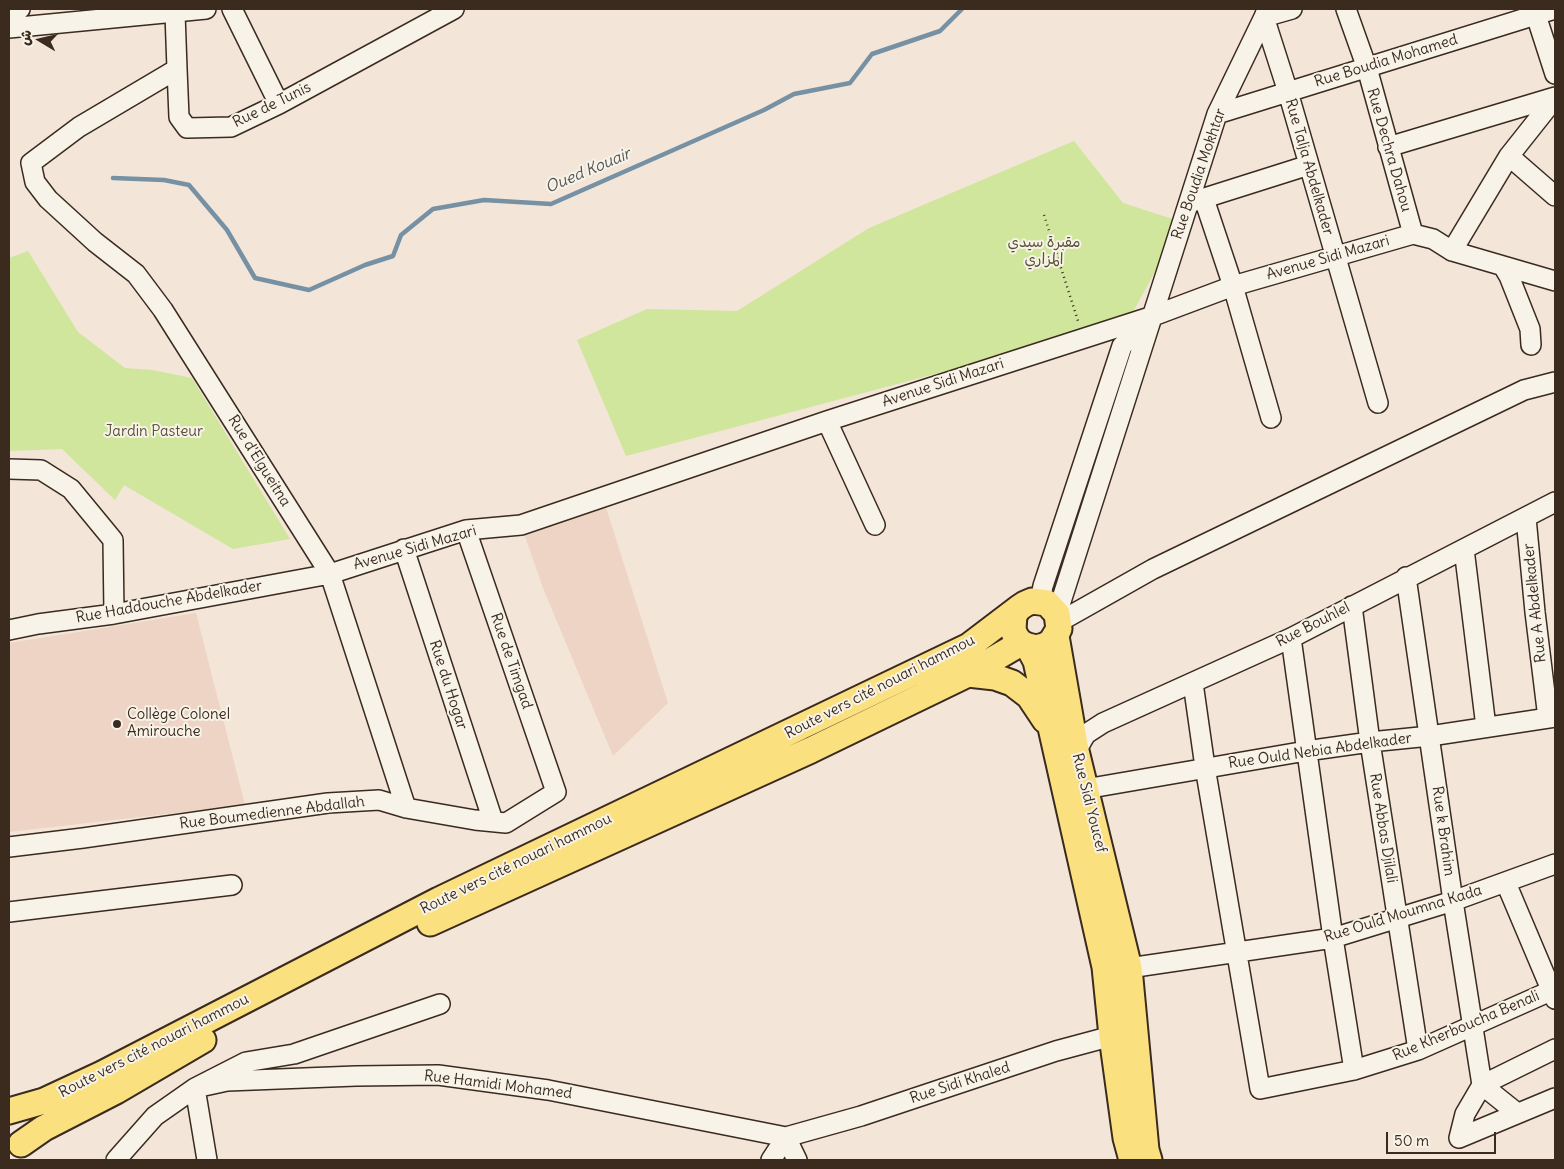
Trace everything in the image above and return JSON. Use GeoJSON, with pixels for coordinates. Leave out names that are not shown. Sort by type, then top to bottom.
{"type":"FeatureCollection","features":[{"type":"Feature","properties":{"kind":"main road"},"geometry":{"type":"LineString","coordinates":[[1025,645],[1036,648],[1050,642],[1046,616],[1014,615],[1012,622],[1013,630],[1016,637],[1025,645],[1036,662],[1105,967],[1123,1035],[1146,1150],[1150,1160]]}},
{"type":"Feature","properties":{"kind":"main road","name":"Rue Sidi Youcef"},"geometry":{"type":"LineString","coordinates":[[1046,616],[1076,751],[1129,968],[1123,1035]]}},
{"type":"Feature","properties":{"kind":"main road","name":"Route vers cité nouari hammou"},"geometry":{"type":"LineString","coordinates":[[9,1112],[44,1101],[102,1074],[439,900],[968,646],[1046,616]]}},
{"type":"Feature","properties":{"kind":"main road","name":"Route vers cité nouari hammou"},"geometry":{"type":"LineString","coordinates":[[18,1153],[44,1128],[116,1091],[222,1028],[413,931],[811,750],[1025,645]]}},
{"type":"Feature","properties":{"kind":"main road"},"geometry":{"type":"LineString","coordinates":[[968,674],[995,677],[1012,683],[1029,696],[1052,734]]}},
{"type":"Feature","properties":{"kind":"main road"},"geometry":{"type":"LineString","coordinates":[[1123,1035],[1126,1138],[1132,1160]]}},
{"type":"Feature","properties":{"kind":"main road"},"geometry":{"type":"LineString","coordinates":[[9,1117],[19,1128],[18,1153]]}},
{"type":"Feature","properties":{"kind":"street"},"geometry":{"type":"LineString","coordinates":[[9,16],[20,9]]}},
{"type":"Feature","properties":{"kind":"street"},"geometry":{"type":"LineString","coordinates":[[9,28],[206,9]]}},
{"type":"Feature","properties":{"kind":"street"},"geometry":{"type":"LineString","coordinates":[[232,9],[279,104]]}},
{"type":"Feature","properties":{"kind":"street","name":"Rue de Tunis"},"geometry":{"type":"LineString","coordinates":[[177,69],[179,117],[187,128],[231,127],[279,104],[454,9]]}},
{"type":"Feature","properties":{"kind":"street"},"geometry":{"type":"LineString","coordinates":[[1266,13],[1292,9]]}},
{"type":"Feature","properties":{"kind":"street","name":"Rue Dechra Dahou"},"geometry":{"type":"LineString","coordinates":[[1346,9],[1366,68],[1413,234]]}},
{"type":"Feature","properties":{"kind":"street","name":"Rue Boudia Mohamed"},"geometry":{"type":"LineString","coordinates":[[1217,114],[1366,68],[1534,12],[1555,9]]}},
{"type":"Feature","properties":{"kind":"street"},"geometry":{"type":"LineString","coordinates":[[174,11],[177,69]]}},
{"type":"Feature","properties":{"kind":"street"},"geometry":{"type":"LineString","coordinates":[[1534,12],[1555,74]]}},
{"type":"Feature","properties":{"kind":"street","name":"Rue Talja Abdelkader"},"geometry":{"type":"LineString","coordinates":[[1266,13],[1334,256],[1378,403]]}},
{"type":"Feature","properties":{"kind":"street","name":"Rue Boudia Mokhtar"},"geometry":{"type":"LineString","coordinates":[[1153,316],[1196,201],[1217,114],[1266,13]]}},
{"type":"Feature","properties":{"kind":"street","name":"Rue d'Elgueitna"},"geometry":{"type":"LineString","coordinates":[[177,69],[79,127],[31,163],[35,182],[48,199],[96,242],[136,274],[163,310],[330,574],[406,808]]}},
{"type":"Feature","properties":{"kind":"street"},"geometry":{"type":"LineString","coordinates":[[1388,147],[1555,97]]}},
{"type":"Feature","properties":{"kind":"street"},"geometry":{"type":"LineString","coordinates":[[1452,251],[1510,156],[1555,97]]}},
{"type":"Feature","properties":{"kind":"street"},"geometry":{"type":"LineString","coordinates":[[1510,156],[1555,196]]}},
{"type":"Feature","properties":{"kind":"street"},"geometry":{"type":"LineString","coordinates":[[1272,418],[1233,286],[1196,201],[1309,165]]}},
{"type":"Feature","properties":{"kind":"street"},"geometry":{"type":"LineString","coordinates":[[1413,234],[1433,239],[1452,251],[1524,270],[1555,281]]}},
{"type":"Feature","properties":{"kind":"street","name":"Avenue Sidi Mazari"},"geometry":{"type":"LineString","coordinates":[[330,574],[466,530],[521,525],[827,421],[1153,316],[1233,286],[1413,234]]}},
{"type":"Feature","properties":{"kind":"street"},"geometry":{"type":"LineString","coordinates":[[1503,266],[1509,276],[1530,330],[1531,345]]}},
{"type":"Feature","properties":{"kind":"street"},"geometry":{"type":"LineString","coordinates":[[1046,616],[1153,316]]}},
{"type":"Feature","properties":{"kind":"street"},"geometry":{"type":"LineString","coordinates":[[1046,616],[1153,569],[1524,390],[1555,382]]}},
{"type":"Feature","properties":{"kind":"street"},"geometry":{"type":"LineString","coordinates":[[827,421],[875,525]]}},
{"type":"Feature","properties":{"kind":"street"},"geometry":{"type":"LineString","coordinates":[[9,469],[41,470],[70,488],[113,540],[114,614]]}},
{"type":"Feature","properties":{"kind":"street","name":"Rue Bouhlel"},"geometry":{"type":"LineString","coordinates":[[1076,751],[1086,734],[1103,724],[1291,638],[1406,577],[1555,502]]}},
{"type":"Feature","properties":{"kind":"street","name":"Rue A Abdelkader"},"geometry":{"type":"LineString","coordinates":[[1526,518],[1534,612],[1552,717]]}},
{"type":"Feature","properties":{"kind":"street","name":"Rue de Timgad"},"geometry":{"type":"LineString","coordinates":[[466,530],[556,792]]}},
{"type":"Feature","properties":{"kind":"street","name":"Rue du Hogar"},"geometry":{"type":"LineString","coordinates":[[404,549],[493,822]]}},
{"type":"Feature","properties":{"kind":"street"},"geometry":{"type":"LineString","coordinates":[[1464,549],[1486,727]]}},
{"type":"Feature","properties":{"kind":"street","name":"Rue Haddouche Abdelkader"},"geometry":{"type":"LineString","coordinates":[[9,630],[38,624],[114,614],[330,574]]}},
{"type":"Feature","properties":{"kind":"street","name":"Rue k Brahim"},"geometry":{"type":"LineString","coordinates":[[1406,577],[1453,902],[1482,1085]]}},
{"type":"Feature","properties":{"kind":"street","name":"Rue Abbas Djilali"},"geometry":{"type":"LineString","coordinates":[[1352,606],[1396,918],[1418,1050]]}},
{"type":"Feature","properties":{"kind":"street"},"geometry":{"type":"LineString","coordinates":[[1291,638],[1333,938],[1354,1070]]}},
{"type":"Feature","properties":{"kind":"street"},"geometry":{"type":"LineString","coordinates":[[1193,683],[1236,953]]}},
{"type":"Feature","properties":{"kind":"street","name":"Rue Ould Nebia Abdelkader"},"geometry":{"type":"LineString","coordinates":[[1085,789],[1306,751],[1430,736],[1552,717]]}},
{"type":"Feature","properties":{"kind":"street","name":"Rue Boumedienne Abdallah"},"geometry":{"type":"LineString","coordinates":[[9,847],[328,803],[379,800],[406,808],[506,823],[556,792]]}},
{"type":"Feature","properties":{"kind":"street","name":"Rue Ould Moumna Kada"},"geometry":{"type":"LineString","coordinates":[[1129,968],[1333,938],[1453,902],[1555,864]]}},
{"type":"Feature","properties":{"kind":"street"},"geometry":{"type":"LineString","coordinates":[[1506,883],[1554,993]]}},
{"type":"Feature","properties":{"kind":"street"},"geometry":{"type":"LineString","coordinates":[[9,912],[232,885]]}},
{"type":"Feature","properties":{"kind":"street","name":"Rue Kherboucha Benali"},"geometry":{"type":"LineString","coordinates":[[1236,953],[1260,1090],[1354,1070],[1418,1050],[1472,1025],[1554,993]]}},
{"type":"Feature","properties":{"kind":"street"},"geometry":{"type":"LineString","coordinates":[[207,1160],[195,1088],[246,1062],[294,1054],[440,1004]]}},
{"type":"Feature","properties":{"kind":"street","name":"Rue Sidi Khaled"},"geometry":{"type":"LineString","coordinates":[[786,1137],[861,1116],[1056,1051],[1123,1035]]}},
{"type":"Feature","properties":{"kind":"street"},"geometry":{"type":"LineString","coordinates":[[1555,1049],[1482,1085],[1465,1114],[1459,1138],[1555,1098]]}},
{"type":"Feature","properties":{"kind":"street","name":"Rue Hamidi Mohamed"},"geometry":{"type":"LineString","coordinates":[[116,1160],[154,1116],[195,1088],[227,1081],[356,1076],[438,1075],[548,1090],[786,1137]]}},
{"type":"Feature","properties":{"kind":"street"},"geometry":{"type":"LineString","coordinates":[[1482,1085],[1517,1113]]}},
{"type":"Feature","properties":{"kind":"street"},"geometry":{"type":"LineString","coordinates":[[771,1160],[786,1137]]}},
{"type":"Feature","properties":{"kind":"street"},"geometry":{"type":"LineString","coordinates":[[786,1137],[797,1160]]}},
{"type":"Feature","properties":{"kind":"path"},"geometry":{"type":"LineString","coordinates":[[1044,216],[1071,303],[1084,337]]}},
{"type":"Feature","properties":{"kind":"shaded area"},"geometry":{"type":"Polygon","coordinates":[[[603,498],[668,703],[613,756],[543,588],[521,525],[603,498]]]}},
{"type":"Feature","properties":{"kind":"shaded area","name":"Collège Colonel Amirouche"},"geometry":{"type":"Polygon","coordinates":[[[196,613],[245,805],[9,832],[9,643],[196,613]]]}},
{"type":"Feature","properties":{"kind":"green space","name":"مقبرة سيدي المزاري"},"geometry":{"type":"Polygon","coordinates":[[[1074,141],[1123,203],[1182,222],[1127,323],[626,456],[577,340],[647,309],[737,311],[869,228],[1074,141]]]}},
{"type":"Feature","properties":{"kind":"green space","name":"Jardin Pasteur"},"geometry":{"type":"Polygon","coordinates":[[[28,251],[78,332],[125,368],[152,370],[192,378],[290,539],[233,549],[124,485],[115,500],[62,449],[9,451],[9,258],[28,251]]]}},
{"type":"Feature","properties":{"kind":"waterway","name":"Oued Kouair"},"geometry":{"type":"LineString","coordinates":[[113,178],[164,180],[189,185],[227,230],[255,278],[309,290],[365,265],[393,256],[401,235],[433,209],[484,200],[551,204],[764,110],[794,94],[850,83],[872,54],[940,31],[962,9]]}},
{"type":"Feature","properties":{"kind":"place","name":"Collège Colonel Amirouche"},"geometry":{"type":"Point","coordinates":[117,724]}}]}
